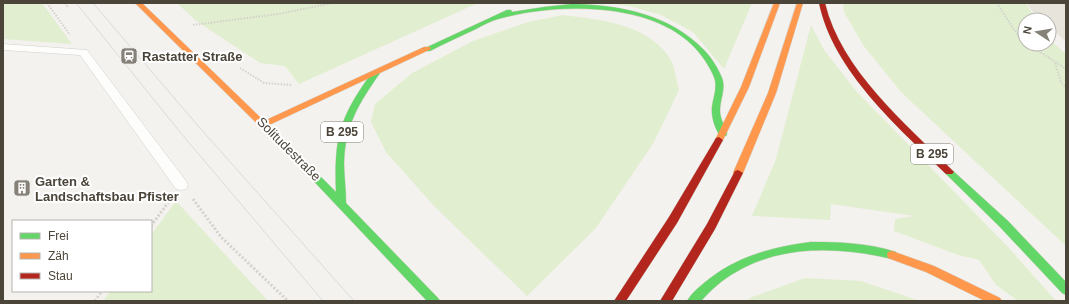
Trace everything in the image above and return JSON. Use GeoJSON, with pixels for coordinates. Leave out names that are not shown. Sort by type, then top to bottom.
{"type":"FeatureCollection","features":[{"type":"Feature","properties":{"kind":"main road","name":"Solitudestraße"},"geometry":{"type":"LineString","coordinates":[[138,3],[264,124],[341,202],[434,301]]}},
{"type":"Feature","properties":{"kind":"main road","name":"B 295"},"geometry":{"type":"LineString","coordinates":[[264,124],[526,3]]}},
{"type":"Feature","properties":{"kind":"main road"},"geometry":{"type":"LineString","coordinates":[[620,301],[658,244],[723,134],[761,46],[777,3]]}},
{"type":"Feature","properties":{"kind":"main road"},"geometry":{"type":"LineString","coordinates":[[666,301],[735,181],[775,86],[791,38],[800,3]]}},
{"type":"Feature","properties":{"kind":"main road","name":"B 295"},"geometry":{"type":"LineString","coordinates":[[822,3],[822,12],[834,36],[849,62],[874,94],[997,217],[1066,290]]}},
{"type":"Feature","properties":{"kind":"main road","name":"B 295"},"geometry":{"type":"LineString","coordinates":[[497,17],[537,9],[584,6],[637,14],[678,31],[695,44],[708,58],[717,75],[719,97],[716,110],[723,134]]}},
{"type":"Feature","properties":{"kind":"main road","name":"B 295"},"geometry":{"type":"LineString","coordinates":[[341,202],[339,144],[342,129],[354,104],[377,72]]}},
{"type":"Feature","properties":{"kind":"main road"},"geometry":{"type":"LineString","coordinates":[[693,301],[702,290],[725,271],[754,256],[783,249],[815,247],[853,248],[888,254],[924,267],[996,301]]}},
{"type":"Feature","properties":{"kind":"lane"},"geometry":{"type":"LineString","coordinates":[[3,47],[82,52],[181,185]]}},
{"type":"Feature","properties":{"kind":"path"},"geometry":{"type":"LineString","coordinates":[[47,3],[82,52]]}},
{"type":"Feature","properties":{"kind":"path"},"geometry":{"type":"LineString","coordinates":[[65,3],[68,8]]}},
{"type":"Feature","properties":{"kind":"path"},"geometry":{"type":"LineString","coordinates":[[196,30],[190,25],[278,14],[333,3]]}},
{"type":"Feature","properties":{"kind":"path"},"geometry":{"type":"LineString","coordinates":[[997,3],[1017,33]]}},
{"type":"Feature","properties":{"kind":"path"},"geometry":{"type":"LineString","coordinates":[[1039,52],[1066,69]]}},
{"type":"Feature","properties":{"kind":"path"},"geometry":{"type":"LineString","coordinates":[[1055,63],[1061,82],[1066,88]]}},
{"type":"Feature","properties":{"kind":"path"},"geometry":{"type":"LineString","coordinates":[[238,66],[255,80],[269,85],[292,85]]}},
{"type":"Feature","properties":{"kind":"path"},"geometry":{"type":"LineString","coordinates":[[152,225],[181,185],[221,237],[288,301]]}},
{"type":"Feature","properties":{"kind":"path"},"geometry":{"type":"LineString","coordinates":[[95,301],[101,292]]}},
{"type":"Feature","properties":{"kind":"shaded area"},"geometry":{"type":"Polygon","coordinates":[[[1027,3],[1066,3],[1066,42],[1057,34],[1057,12],[1032,11],[1027,3]]]}},
{"type":"Feature","properties":{"kind":"green space"},"geometry":{"type":"Polygon","coordinates":[[[3,3],[42,3],[72,44],[3,39],[3,3]]]}},
{"type":"Feature","properties":{"kind":"green space"},"geometry":{"type":"Polygon","coordinates":[[[177,3],[478,3],[299,84],[285,66],[260,63],[195,20],[177,3]]]}},
{"type":"Feature","properties":{"kind":"green space"},"geometry":{"type":"Polygon","coordinates":[[[607,3],[752,3],[724,69],[693,32],[661,15],[629,6],[607,3]]]}},
{"type":"Feature","properties":{"kind":"green space"},"geometry":{"type":"Polygon","coordinates":[[[843,3],[1026,3],[1031,12],[1017,12],[1017,52],[1057,52],[1057,46],[1066,54],[1066,246],[901,92],[863,45],[844,12],[843,3]]]}},
{"type":"Feature","properties":{"kind":"green space"},"geometry":{"type":"Polygon","coordinates":[[[563,15],[621,25],[648,37],[659,46],[671,60],[679,90],[654,142],[596,228],[527,296],[434,206],[386,152],[371,122],[375,104],[412,73],[473,41],[528,22],[563,15]]]}},
{"type":"Feature","properties":{"kind":"green space"},"geometry":{"type":"Polygon","coordinates":[[[811,25],[824,50],[857,92],[1008,247],[1056,301],[1018,301],[996,285],[979,260],[958,255],[894,231],[895,219],[914,216],[831,204],[830,220],[752,216],[776,159],[811,25]]]}},
{"type":"Feature","properties":{"kind":"green space"},"geometry":{"type":"Polygon","coordinates":[[[176,201],[268,301],[103,301],[109,292],[152,292],[152,234],[176,201]]]}},
{"type":"Feature","properties":{"kind":"green space"},"geometry":{"type":"Polygon","coordinates":[[[805,278],[861,281],[920,301],[747,301],[752,297],[805,278]]]}},
{"type":"Feature","properties":{"kind":"tram line"},"geometry":{"type":"LineString","coordinates":[[76,3],[180,132],[323,301]]}},
{"type":"Feature","properties":{"kind":"tram line"},"geometry":{"type":"LineString","coordinates":[[93,3],[199,127],[354,301]]}},
{"type":"Feature","properties":{"kind":"traffic: fast"},"geometry":{"type":"LineString","coordinates":[[497,17],[553,7],[593,6],[614,8],[635,13],[656,20],[675,29],[692,42],[706,57],[717,75],[719,80],[719,90],[716,114],[723,134]]}},
{"type":"Feature","properties":{"kind":"traffic: fast"},"geometry":{"type":"LineString","coordinates":[[427,49],[509,11]]}},
{"type":"Feature","properties":{"kind":"traffic: fast"},"geometry":{"type":"LineString","coordinates":[[341,202],[340,147],[343,133],[347,120],[354,106],[376,73]]}},
{"type":"Feature","properties":{"kind":"traffic: fast"},"geometry":{"type":"LineString","coordinates":[[294,155],[434,301]]}},
{"type":"Feature","properties":{"kind":"traffic: fast"},"geometry":{"type":"LineString","coordinates":[[949,172],[1004,224],[1066,290]]}},
{"type":"Feature","properties":{"kind":"traffic: fast"},"geometry":{"type":"LineString","coordinates":[[693,301],[712,283],[733,268],[751,259],[770,253],[811,246],[832,246],[853,247],[892,255]]}},
{"type":"Feature","properties":{"kind":"traffic: slow"},"geometry":{"type":"LineString","coordinates":[[138,3],[294,155]]}},
{"type":"Feature","properties":{"kind":"traffic: slow"},"geometry":{"type":"LineString","coordinates":[[719,140],[745,87],[777,3]]}},
{"type":"Feature","properties":{"kind":"traffic: slow"},"geometry":{"type":"LineString","coordinates":[[738,173],[772,93],[800,3]]}},
{"type":"Feature","properties":{"kind":"traffic: slow"},"geometry":{"type":"LineString","coordinates":[[264,124],[427,49]]}},
{"type":"Feature","properties":{"kind":"traffic: slow"},"geometry":{"type":"LineString","coordinates":[[892,255],[930,269],[996,301]]}},
{"type":"Feature","properties":{"kind":"traffic: jam"},"geometry":{"type":"LineString","coordinates":[[822,3],[830,29],[841,49],[868,88],[899,123],[949,172]]}},
{"type":"Feature","properties":{"kind":"traffic: jam"},"geometry":{"type":"LineString","coordinates":[[620,301],[673,220],[719,140]]}},
{"type":"Feature","properties":{"kind":"traffic: jam"},"geometry":{"type":"LineString","coordinates":[[666,301],[711,226],[738,173]]}},
{"type":"Feature","properties":{"kind":"place","name":"Rastatter Straße"},"geometry":{"type":"Point","coordinates":[129,56]}},
{"type":"Feature","properties":{"kind":"place","name":"Garten & Landschaftsbau Pfister"},"geometry":{"type":"Point","coordinates":[22,188]}}]}
